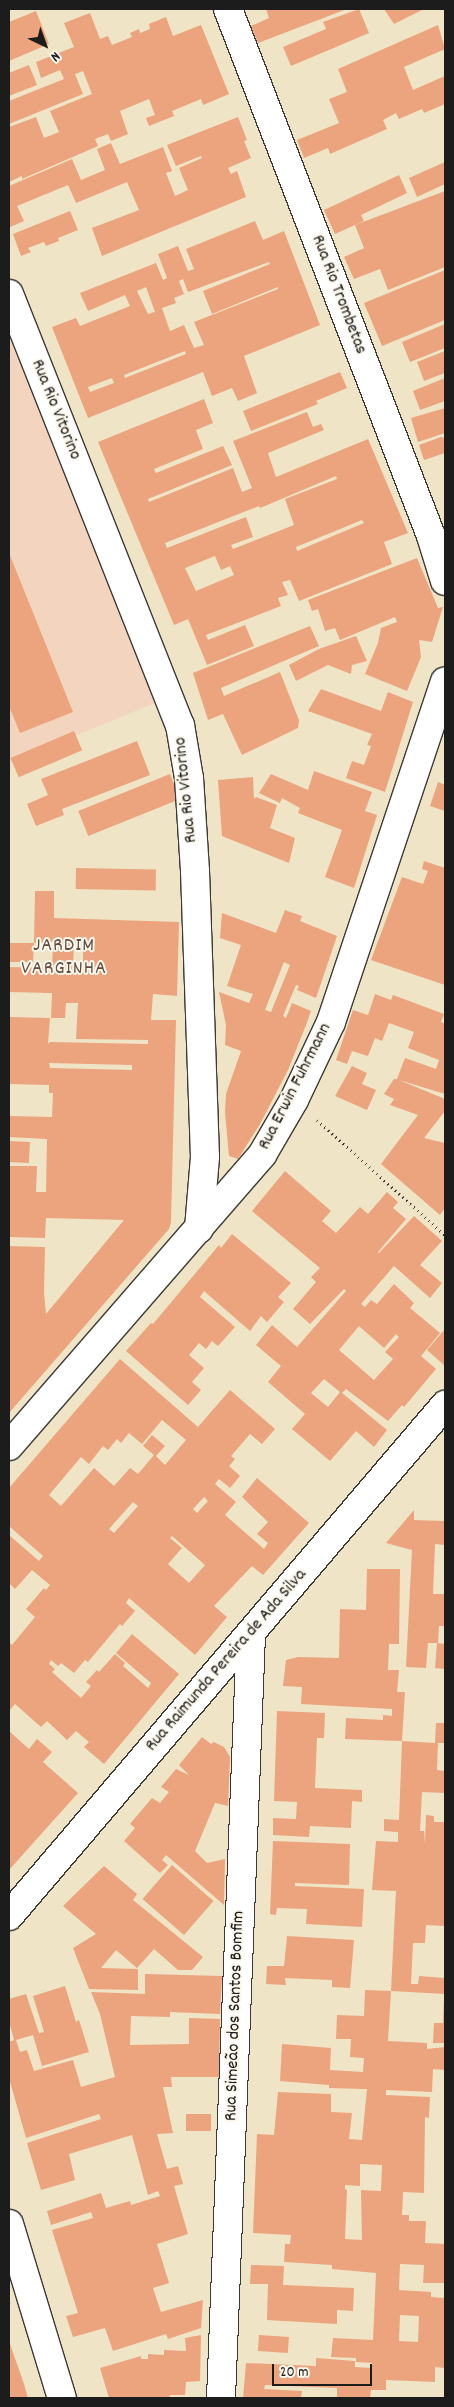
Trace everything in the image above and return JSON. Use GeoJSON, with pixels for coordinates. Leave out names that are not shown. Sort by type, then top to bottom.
{"type":"FeatureCollection","features":[{"type":"Feature","properties":{"kind":"street","name":"Rua Rio Trombetas"},"geometry":{"type":"LineString","coordinates":[[228,9],[427,527],[445,581]]}},
{"type":"Feature","properties":{"kind":"street","name":"Rua Rio Vitorino"},"geometry":{"type":"LineString","coordinates":[[9,294],[180,725],[189,778],[195,871],[205,1158],[199,1228]]}},
{"type":"Feature","properties":{"kind":"street","name":"Rua Erwin Fuhrmann"},"geometry":{"type":"LineString","coordinates":[[9,1446],[262,1155],[294,1100],[330,1022],[445,682]]}},
{"type":"Feature","properties":{"kind":"street","name":"Rua Raimunda Pereira de Ada Silva"},"geometry":{"type":"LineString","coordinates":[[9,1916],[445,1405]]}},
{"type":"Feature","properties":{"kind":"street","name":"Rua Simeão dos Santos Bomfim"},"geometry":{"type":"LineString","coordinates":[[222,2398],[251,1634]]}},
{"type":"Feature","properties":{"kind":"street"},"geometry":{"type":"LineString","coordinates":[[9,2224],[62,2398]]}},
{"type":"Feature","properties":{"kind":"path"},"geometry":{"type":"LineString","coordinates":[[294,1100],[445,1235]]}},
{"type":"Feature","properties":{"kind":"shaded area"},"geometry":{"type":"Polygon","coordinates":[[[9,331],[160,701],[9,763],[9,331]]]}},
{"type":"Feature","properties":{"kind":"building"},"geometry":{"type":"Polygon","coordinates":[[[266,9],[347,9],[258,43],[251,26],[269,18],[266,9]]]}},
{"type":"Feature","properties":{"kind":"building"},"geometry":{"type":"Polygon","coordinates":[[[359,9],[369,33],[291,66],[283,47],[326,29],[323,22],[359,9]]]}},
{"type":"Feature","properties":{"kind":"building"},"geometry":{"type":"Polygon","coordinates":[[[384,9],[424,9],[394,24],[384,9]]]}},
{"type":"Feature","properties":{"kind":"building"},"geometry":{"type":"Polygon","coordinates":[[[36,11],[49,44],[9,61],[9,22],[36,11]]]}},
{"type":"Feature","properties":{"kind":"building"},"geometry":{"type":"Polygon","coordinates":[[[90,13],[100,39],[108,36],[112,45],[132,37],[130,33],[139,29],[140,33],[150,29],[149,24],[166,17],[173,36],[201,25],[229,94],[203,105],[201,99],[172,111],[174,116],[149,126],[146,118],[155,115],[149,99],[120,111],[128,134],[111,141],[108,134],[95,139],[98,146],[22,179],[22,176],[9,182],[9,127],[36,117],[44,138],[59,132],[50,111],[92,94],[83,71],[75,74],[83,94],[9,124],[9,101],[64,79],[60,70],[41,78],[36,62],[74,47],[64,23],[90,13]]]}},
{"type":"Feature","properties":{"kind":"building"},"geometry":{"type":"Polygon","coordinates":[[[438,25],[445,49],[404,67],[413,90],[445,76],[445,104],[424,113],[422,109],[399,119],[396,113],[383,120],[387,129],[330,154],[328,148],[304,158],[297,140],[339,123],[329,99],[347,92],[338,69],[438,25]]]}},
{"type":"Feature","properties":{"kind":"building"},"geometry":{"type":"Polygon","coordinates":[[[29,65],[37,85],[9,96],[9,73],[29,65]]]}},
{"type":"Feature","properties":{"kind":"building"},"geometry":{"type":"Polygon","coordinates":[[[238,117],[247,140],[244,141],[251,158],[228,168],[231,174],[237,171],[246,197],[102,256],[92,228],[139,210],[127,182],[76,203],[68,185],[17,206],[24,221],[10,227],[9,186],[72,159],[81,180],[105,170],[97,149],[111,143],[120,164],[163,147],[172,171],[166,173],[175,196],[188,190],[179,168],[202,158],[201,156],[176,166],[167,145],[238,117]]]}},
{"type":"Feature","properties":{"kind":"building"},"geometry":{"type":"Polygon","coordinates":[[[445,162],[445,184],[417,197],[409,178],[445,162]]]}},
{"type":"Feature","properties":{"kind":"building"},"geometry":{"type":"Polygon","coordinates":[[[399,175],[407,193],[361,215],[364,221],[335,234],[324,210],[399,175]]]}},
{"type":"Feature","properties":{"kind":"building"},"geometry":{"type":"Polygon","coordinates":[[[445,191],[445,267],[388,290],[380,269],[354,279],[344,257],[364,248],[355,225],[445,191]]]}},
{"type":"Feature","properties":{"kind":"building"},"geometry":{"type":"Polygon","coordinates":[[[70,211],[78,230],[58,238],[59,241],[46,246],[44,242],[28,248],[31,252],[21,256],[13,234],[70,211]]]}},
{"type":"Feature","properties":{"kind":"building"},"geometry":{"type":"Polygon","coordinates":[[[255,221],[263,240],[284,231],[320,325],[244,356],[257,393],[238,401],[232,388],[212,396],[203,372],[88,418],[52,327],[76,318],[80,326],[130,306],[125,295],[88,311],[80,293],[156,263],[163,280],[167,278],[158,254],[178,246],[188,271],[194,269],[186,249],[255,221]],[[269,262],[188,292],[183,279],[179,281],[184,294],[174,298],[176,303],[162,308],[170,331],[184,325],[194,348],[204,345],[194,322],[278,289],[278,287],[212,314],[203,291],[270,264],[269,262]],[[146,287],[137,291],[148,314],[155,312],[146,287]],[[185,351],[124,375],[125,378],[186,354],[185,351]],[[112,378],[88,387],[90,392],[114,383],[112,378]]]}},
{"type":"Feature","properties":{"kind":"building"},"geometry":{"type":"Polygon","coordinates":[[[445,270],[445,320],[382,346],[364,303],[445,270]]]}},
{"type":"Feature","properties":{"kind":"building"},"geometry":{"type":"Polygon","coordinates":[[[445,324],[445,348],[410,362],[402,342],[445,324]]]}},
{"type":"Feature","properties":{"kind":"building"},"geometry":{"type":"Polygon","coordinates":[[[445,351],[445,373],[424,381],[417,362],[445,351]]]}},
{"type":"Feature","properties":{"kind":"building"},"geometry":{"type":"Polygon","coordinates":[[[340,372],[347,388],[316,401],[318,404],[251,431],[243,411],[340,372]]]}},
{"type":"Feature","properties":{"kind":"building"},"geometry":{"type":"Polygon","coordinates":[[[445,378],[445,401],[420,410],[413,391],[445,378]]]}},
{"type":"Feature","properties":{"kind":"building"},"geometry":{"type":"Polygon","coordinates":[[[204,399],[213,423],[196,430],[203,449],[154,469],[156,473],[223,446],[232,465],[148,499],[149,502],[233,468],[242,492],[252,488],[233,441],[307,412],[313,427],[321,424],[324,430],[268,453],[276,477],[368,439],[408,533],[384,542],[392,564],[299,601],[290,580],[282,582],[288,595],[278,598],[281,606],[206,635],[208,640],[245,625],[254,646],[207,665],[188,619],[174,625],[98,442],[204,399]],[[336,476],[260,508],[259,506],[165,543],[167,548],[246,517],[253,537],[231,545],[233,549],[294,525],[285,499],[337,479],[336,476]],[[362,520],[296,547],[297,551],[364,523],[362,520]],[[215,556],[185,568],[196,591],[234,575],[230,566],[221,570],[215,556]]]}},
{"type":"Feature","properties":{"kind":"building"},"geometry":{"type":"Polygon","coordinates":[[[445,408],[445,433],[418,442],[411,418],[445,408]]]}},
{"type":"Feature","properties":{"kind":"building"},"geometry":{"type":"Polygon","coordinates":[[[441,437],[445,438],[445,453],[424,460],[419,445],[441,437]]]}},
{"type":"Feature","properties":{"kind":"building"},"geometry":{"type":"Polygon","coordinates":[[[9,553],[73,712],[20,733],[9,706],[9,553]]]}},
{"type":"Feature","properties":{"kind":"building"},"geometry":{"type":"Polygon","coordinates":[[[417,558],[438,608],[443,607],[432,642],[419,640],[421,657],[407,691],[365,674],[378,643],[381,628],[397,622],[395,617],[340,640],[335,628],[325,631],[318,609],[312,611],[308,600],[417,558]]]}},
{"type":"Feature","properties":{"kind":"building"},"geometry":{"type":"Polygon","coordinates":[[[310,626],[319,646],[221,688],[224,696],[280,672],[299,720],[298,728],[242,755],[223,714],[208,720],[193,673],[310,626]]]}},
{"type":"Feature","properties":{"kind":"building"},"geometry":{"type":"Polygon","coordinates":[[[356,636],[367,661],[352,665],[351,674],[328,665],[296,681],[289,665],[319,649],[356,636]]]}},
{"type":"Feature","properties":{"kind":"building"},"geometry":{"type":"Polygon","coordinates":[[[321,689],[381,711],[388,692],[413,702],[385,792],[346,778],[352,761],[364,765],[371,746],[367,745],[372,734],[308,711],[321,689]]]}},
{"type":"Feature","properties":{"kind":"building"},"geometry":{"type":"Polygon","coordinates":[[[74,731],[82,750],[19,777],[10,758],[74,731]]]}},
{"type":"Feature","properties":{"kind":"building"},"geometry":{"type":"Polygon","coordinates":[[[137,741],[150,775],[62,809],[64,815],[36,826],[27,804],[48,795],[41,779],[137,741]]]}},
{"type":"Feature","properties":{"kind":"building"},"geometry":{"type":"Polygon","coordinates":[[[314,771],[372,792],[365,811],[377,815],[354,888],[325,877],[342,830],[298,813],[300,808],[282,798],[280,803],[259,793],[271,774],[308,790],[314,771]]]}},
{"type":"Feature","properties":{"kind":"building"},"geometry":{"type":"Polygon","coordinates":[[[170,774],[180,799],[88,836],[78,811],[170,774]]]}},
{"type":"Feature","properties":{"kind":"building"},"geometry":{"type":"Polygon","coordinates":[[[253,777],[254,799],[256,797],[277,805],[270,828],[295,838],[289,863],[222,836],[218,780],[253,777]]]}},
{"type":"Feature","properties":{"kind":"building"},"geometry":{"type":"Polygon","coordinates":[[[438,782],[445,785],[445,811],[430,806],[438,782]]]}},
{"type":"Feature","properties":{"kind":"building"},"geometry":{"type":"Polygon","coordinates":[[[424,861],[445,868],[445,985],[371,960],[402,877],[423,884],[428,871],[422,869],[424,861]]]}},
{"type":"Feature","properties":{"kind":"building"},"geometry":{"type":"Polygon","coordinates":[[[76,868],[156,869],[156,890],[76,889],[76,868]]]}},
{"type":"Feature","properties":{"kind":"building"},"geometry":{"type":"Polygon","coordinates":[[[35,891],[54,891],[54,918],[179,922],[177,996],[153,994],[151,1020],[176,1020],[171,1222],[169,1229],[9,1413],[9,1246],[45,1247],[44,1293],[46,1314],[124,1220],[46,1218],[45,1238],[9,1237],[9,1166],[37,1166],[36,1192],[46,1192],[47,1139],[9,1137],[9,1116],[52,1117],[53,1093],[49,1093],[49,1085],[9,1084],[9,1017],[50,1018],[48,1044],[50,1042],[148,1044],[148,1040],[76,1039],[78,1003],[66,1003],[65,1018],[51,1018],[52,993],[9,992],[9,967],[52,968],[53,942],[34,943],[35,891]],[[74,943],[73,968],[83,968],[83,943],[74,943]],[[49,1063],[50,1068],[132,1070],[132,1065],[49,1063]]]}},
{"type":"Feature","properties":{"kind":"building"},"geometry":{"type":"Polygon","coordinates":[[[285,910],[302,916],[300,921],[337,936],[316,998],[297,990],[299,986],[296,985],[283,1016],[286,1018],[292,1003],[311,1011],[288,1070],[260,1124],[238,1159],[229,1156],[225,1112],[226,1094],[241,1051],[225,1045],[226,1025],[219,992],[249,1003],[253,994],[227,986],[241,945],[220,938],[222,913],[276,933],[285,910]],[[284,962],[265,1010],[271,1012],[290,965],[284,962]]]}},
{"type":"Feature","properties":{"kind":"building"},"geometry":{"type":"Polygon","coordinates":[[[9,943],[34,943],[33,962],[9,962],[9,943]]]}},
{"type":"Feature","properties":{"kind":"building"},"geometry":{"type":"Polygon","coordinates":[[[375,994],[391,1000],[393,995],[444,1014],[441,1022],[445,1024],[445,1094],[399,1080],[445,1099],[445,1111],[424,1138],[445,1143],[445,1208],[440,1215],[381,1164],[418,1115],[390,1105],[394,1099],[384,1094],[394,1079],[397,1079],[405,1058],[436,1069],[439,1060],[408,1048],[414,1032],[389,1023],[382,1041],[375,1038],[368,1056],[352,1051],[347,1064],[336,1060],[353,1010],[368,1015],[375,994]]]}},
{"type":"Feature","properties":{"kind":"building"},"geometry":{"type":"Polygon","coordinates":[[[352,1066],[367,1073],[362,1084],[376,1090],[367,1110],[335,1096],[352,1066]]]}},
{"type":"Feature","properties":{"kind":"building"},"geometry":{"type":"Polygon","coordinates":[[[9,1141],[30,1142],[29,1163],[9,1162],[9,1141]]]}},
{"type":"Feature","properties":{"kind":"building"},"geometry":{"type":"Polygon","coordinates":[[[285,1171],[331,1211],[322,1221],[336,1233],[360,1207],[368,1214],[387,1192],[398,1202],[393,1208],[406,1219],[379,1253],[414,1216],[442,1241],[420,1265],[442,1283],[430,1298],[394,1266],[361,1304],[365,1307],[371,1300],[377,1304],[394,1284],[414,1303],[410,1308],[440,1333],[421,1356],[436,1369],[404,1407],[402,1405],[388,1421],[346,1389],[342,1393],[387,1430],[374,1447],[356,1431],[330,1461],[292,1429],[305,1414],[268,1382],[281,1366],[256,1345],[272,1325],[297,1347],[346,1291],[344,1289],[310,1324],[293,1309],[316,1282],[311,1277],[320,1268],[252,1211],[285,1171]],[[359,1326],[339,1350],[374,1380],[393,1359],[385,1352],[399,1337],[396,1334],[384,1348],[359,1326]],[[324,1379],[311,1393],[328,1407],[340,1392],[324,1379]]]}},
{"type":"Feature","properties":{"kind":"building"},"geometry":{"type":"Polygon","coordinates":[[[232,1234],[291,1283],[278,1297],[284,1302],[267,1322],[261,1316],[250,1331],[204,1291],[200,1297],[235,1327],[218,1346],[212,1341],[206,1349],[199,1343],[189,1355],[204,1368],[192,1382],[201,1390],[188,1405],[126,1351],[151,1323],[153,1324],[219,1245],[221,1248],[232,1234]]]}},
{"type":"Feature","properties":{"kind":"building"},"geometry":{"type":"Polygon","coordinates":[[[445,1329],[445,1366],[427,1350],[445,1329]]]}},
{"type":"Feature","properties":{"kind":"building"},"geometry":{"type":"Polygon","coordinates":[[[120,1359],[198,1427],[230,1390],[275,1429],[262,1444],[250,1434],[231,1456],[235,1459],[229,1466],[240,1476],[230,1488],[219,1479],[215,1484],[236,1502],[225,1515],[264,1549],[268,1543],[257,1534],[268,1522],[242,1497],[257,1478],[309,1523],[263,1575],[252,1566],[214,1606],[227,1617],[195,1655],[129,1598],[126,1603],[135,1611],[122,1626],[120,1624],[88,1662],[85,1660],[74,1673],[61,1663],[58,1666],[51,1660],[49,1664],[55,1669],[52,1672],[81,1698],[91,1686],[86,1682],[97,1670],[99,1672],[115,1654],[125,1663],[123,1666],[148,1688],[151,1683],[116,1653],[132,1634],[179,1674],[104,1764],[84,1747],[89,1742],[76,1731],[67,1740],[47,1721],[41,1727],[15,1704],[9,1711],[9,1642],[12,1645],[35,1617],[26,1609],[44,1588],[46,1590],[50,1585],[32,1570],[15,1589],[9,1583],[9,1535],[39,1561],[43,1556],[9,1526],[9,1488],[120,1359]],[[162,1420],[142,1444],[129,1433],[121,1443],[117,1439],[108,1450],[103,1446],[89,1464],[81,1457],[49,1495],[61,1506],[94,1468],[114,1486],[130,1468],[138,1474],[154,1455],[143,1446],[152,1435],[165,1446],[156,1456],[165,1465],[186,1440],[162,1420]],[[204,1497],[193,1509],[197,1513],[208,1501],[204,1497]],[[133,1502],[109,1529],[114,1533],[138,1506],[133,1502]],[[172,1536],[170,1538],[182,1548],[168,1564],[189,1583],[205,1565],[172,1536]]]}},
{"type":"Feature","properties":{"kind":"building"},"geometry":{"type":"Polygon","coordinates":[[[414,1510],[414,1520],[445,1521],[445,1545],[435,1544],[433,1594],[445,1594],[445,1626],[439,1626],[438,1643],[428,1643],[426,1668],[406,1667],[412,1550],[386,1543],[414,1510]]]}},
{"type":"Feature","properties":{"kind":"building"},"geometry":{"type":"Polygon","coordinates":[[[367,1569],[400,1569],[399,1644],[389,1644],[388,1670],[399,1670],[397,1692],[405,1692],[402,1741],[345,1739],[346,1718],[383,1720],[383,1715],[392,1716],[392,1709],[301,1704],[302,1687],[283,1686],[286,1660],[298,1657],[339,1658],[340,1609],[366,1610],[367,1569]]]}},
{"type":"Feature","properties":{"kind":"building"},"geometry":{"type":"Polygon","coordinates":[[[437,1643],[445,1644],[445,1669],[435,1668],[437,1643]]]}},
{"type":"Feature","properties":{"kind":"building"},"geometry":{"type":"Polygon","coordinates":[[[277,1711],[325,1713],[324,1738],[317,1738],[315,1788],[362,1790],[362,1802],[352,1801],[351,1828],[310,1826],[309,1837],[273,1835],[273,1818],[296,1819],[297,1802],[274,1801],[277,1711]]]}},
{"type":"Feature","properties":{"kind":"building"},"geometry":{"type":"Polygon","coordinates":[[[436,1723],[445,1723],[445,1743],[438,1743],[437,1770],[445,1771],[445,1793],[422,1792],[420,1831],[424,1831],[425,1843],[426,1815],[434,1816],[434,1822],[445,1822],[445,1926],[426,1925],[425,1943],[413,1943],[411,1984],[418,1984],[419,1976],[445,1978],[445,1994],[391,1991],[396,1891],[372,1890],[376,1841],[398,1842],[398,1832],[384,1831],[384,1819],[399,1820],[402,1741],[435,1743],[436,1723]]]}},
{"type":"Feature","properties":{"kind":"building"},"geometry":{"type":"Polygon","coordinates":[[[9,1731],[29,1749],[37,1739],[52,1752],[43,1762],[78,1793],[9,1870],[9,1731]]]}},
{"type":"Feature","properties":{"kind":"building"},"geometry":{"type":"Polygon","coordinates":[[[202,1737],[211,1744],[214,1742],[224,1747],[230,1757],[228,1806],[215,1803],[195,1851],[207,1863],[225,1859],[224,1905],[166,1855],[162,1860],[168,1865],[160,1873],[124,1841],[135,1828],[130,1824],[152,1798],[160,1803],[169,1792],[161,1787],[176,1769],[189,1775],[179,1765],[202,1737]]]}},
{"type":"Feature","properties":{"kind":"building"},"geometry":{"type":"Polygon","coordinates":[[[273,1841],[350,1844],[349,1885],[295,1883],[295,1886],[364,1889],[362,1927],[306,1924],[307,1909],[277,1908],[276,1915],[270,1914],[273,1841]]]}},
{"type":"Feature","properties":{"kind":"building"},"geometry":{"type":"Polygon","coordinates":[[[172,1865],[214,1901],[184,1935],[142,1899],[172,1865]]]}},
{"type":"Feature","properties":{"kind":"building"},"geometry":{"type":"Polygon","coordinates":[[[104,1866],[137,1894],[133,1900],[203,1957],[192,1970],[178,1970],[154,1949],[137,1968],[116,1950],[101,1968],[138,1969],[138,1990],[89,1989],[73,1948],[96,1934],[63,1906],[104,1866]]]}},
{"type":"Feature","properties":{"kind":"building"},"geometry":{"type":"Polygon","coordinates":[[[287,1936],[354,1940],[350,1988],[332,1987],[332,1980],[285,1978],[286,1985],[266,1984],[267,1966],[284,1966],[287,1936]]]}},
{"type":"Feature","properties":{"kind":"building"},"geometry":{"type":"Polygon","coordinates":[[[145,1974],[222,1976],[220,2014],[170,2012],[170,2017],[131,2016],[130,2045],[189,2044],[189,2018],[220,2019],[219,2077],[171,2077],[172,2087],[163,2087],[173,2133],[157,2134],[167,2169],[178,2166],[183,2184],[174,2186],[188,2234],[157,2244],[169,2283],[153,2288],[161,2312],[203,2300],[201,2328],[168,2339],[166,2334],[113,2351],[105,2328],[73,2337],[66,2316],[78,2313],[52,2230],[93,2218],[91,2212],[51,2225],[47,2211],[101,2193],[106,2208],[130,2201],[131,2205],[160,2196],[158,2191],[148,2195],[132,2135],[69,2154],[75,2180],[41,2190],[27,2143],[101,2119],[99,2114],[26,2138],[9,2078],[9,2042],[14,2040],[9,2021],[9,1999],[26,1994],[39,2033],[44,2032],[33,1996],[65,1986],[76,2022],[79,2020],[89,2052],[42,2066],[33,2035],[16,2040],[20,2052],[27,2050],[34,2071],[73,2060],[81,2087],[115,2077],[100,2014],[91,1992],[145,1994],[145,1974]]]}},
{"type":"Feature","properties":{"kind":"building"},"geometry":{"type":"Polygon","coordinates":[[[365,1990],[391,1991],[388,2041],[427,2043],[427,2049],[445,2047],[445,2070],[433,2069],[432,2092],[386,2090],[386,2095],[430,2097],[429,2118],[425,2117],[424,2193],[403,2192],[402,2215],[409,2215],[409,2221],[426,2221],[425,2243],[445,2244],[445,2283],[423,2283],[424,2265],[400,2264],[399,2290],[431,2292],[431,2297],[445,2298],[445,2368],[435,2367],[435,2382],[386,2380],[386,2390],[371,2390],[370,2398],[337,2398],[337,2388],[265,2385],[264,2389],[302,2391],[301,2398],[243,2398],[246,2363],[316,2366],[316,2358],[355,2361],[355,2367],[372,2368],[372,2363],[356,2362],[356,2358],[331,2357],[333,2338],[373,2340],[376,2273],[332,2269],[332,2265],[284,2262],[285,2244],[290,2244],[291,2235],[253,2233],[257,2134],[274,2135],[278,2092],[331,2094],[331,2112],[352,2113],[349,2139],[362,2140],[367,2089],[329,2088],[329,2085],[280,2081],[282,2044],[331,2048],[330,2070],[363,2072],[364,2058],[350,2057],[351,2039],[336,2039],[337,2015],[364,2016],[365,1990]],[[360,2164],[360,2186],[345,2185],[347,2190],[345,2239],[362,2240],[361,2190],[381,2191],[382,2165],[360,2164]],[[400,2315],[399,2341],[418,2342],[419,2316],[400,2315]]]}},
{"type":"Feature","properties":{"kind":"building"},"geometry":{"type":"Polygon","coordinates":[[[444,1998],[445,2043],[433,2043],[434,2023],[443,2023],[444,1998]]]}},
{"type":"Feature","properties":{"kind":"building"},"geometry":{"type":"Polygon","coordinates":[[[186,2114],[211,2114],[211,2131],[186,2131],[186,2114]]]}},
{"type":"Feature","properties":{"kind":"building"},"geometry":{"type":"Polygon","coordinates":[[[251,2265],[284,2266],[283,2285],[354,2288],[353,2311],[337,2310],[337,2324],[267,2320],[268,2284],[250,2284],[251,2265]]]}},
{"type":"Feature","properties":{"kind":"building"},"geometry":{"type":"Polygon","coordinates":[[[201,2335],[200,2381],[186,2382],[185,2395],[170,2395],[169,2398],[109,2398],[100,2368],[141,2356],[141,2359],[148,2359],[148,2354],[164,2355],[164,2350],[186,2351],[185,2338],[201,2335]]]}},
{"type":"Feature","properties":{"kind":"building"},"geometry":{"type":"Polygon","coordinates":[[[259,2335],[289,2337],[288,2353],[258,2351],[259,2335]]]}},
{"type":"Feature","properties":{"kind":"building"},"geometry":{"type":"Polygon","coordinates":[[[9,2341],[24,2384],[28,2398],[9,2398],[9,2341]]]}},
{"type":"Feature","properties":{"kind":"district","name":"JARDIM VARGINHA"},"geometry":{"type":"Point","coordinates":[64,958]}}]}
